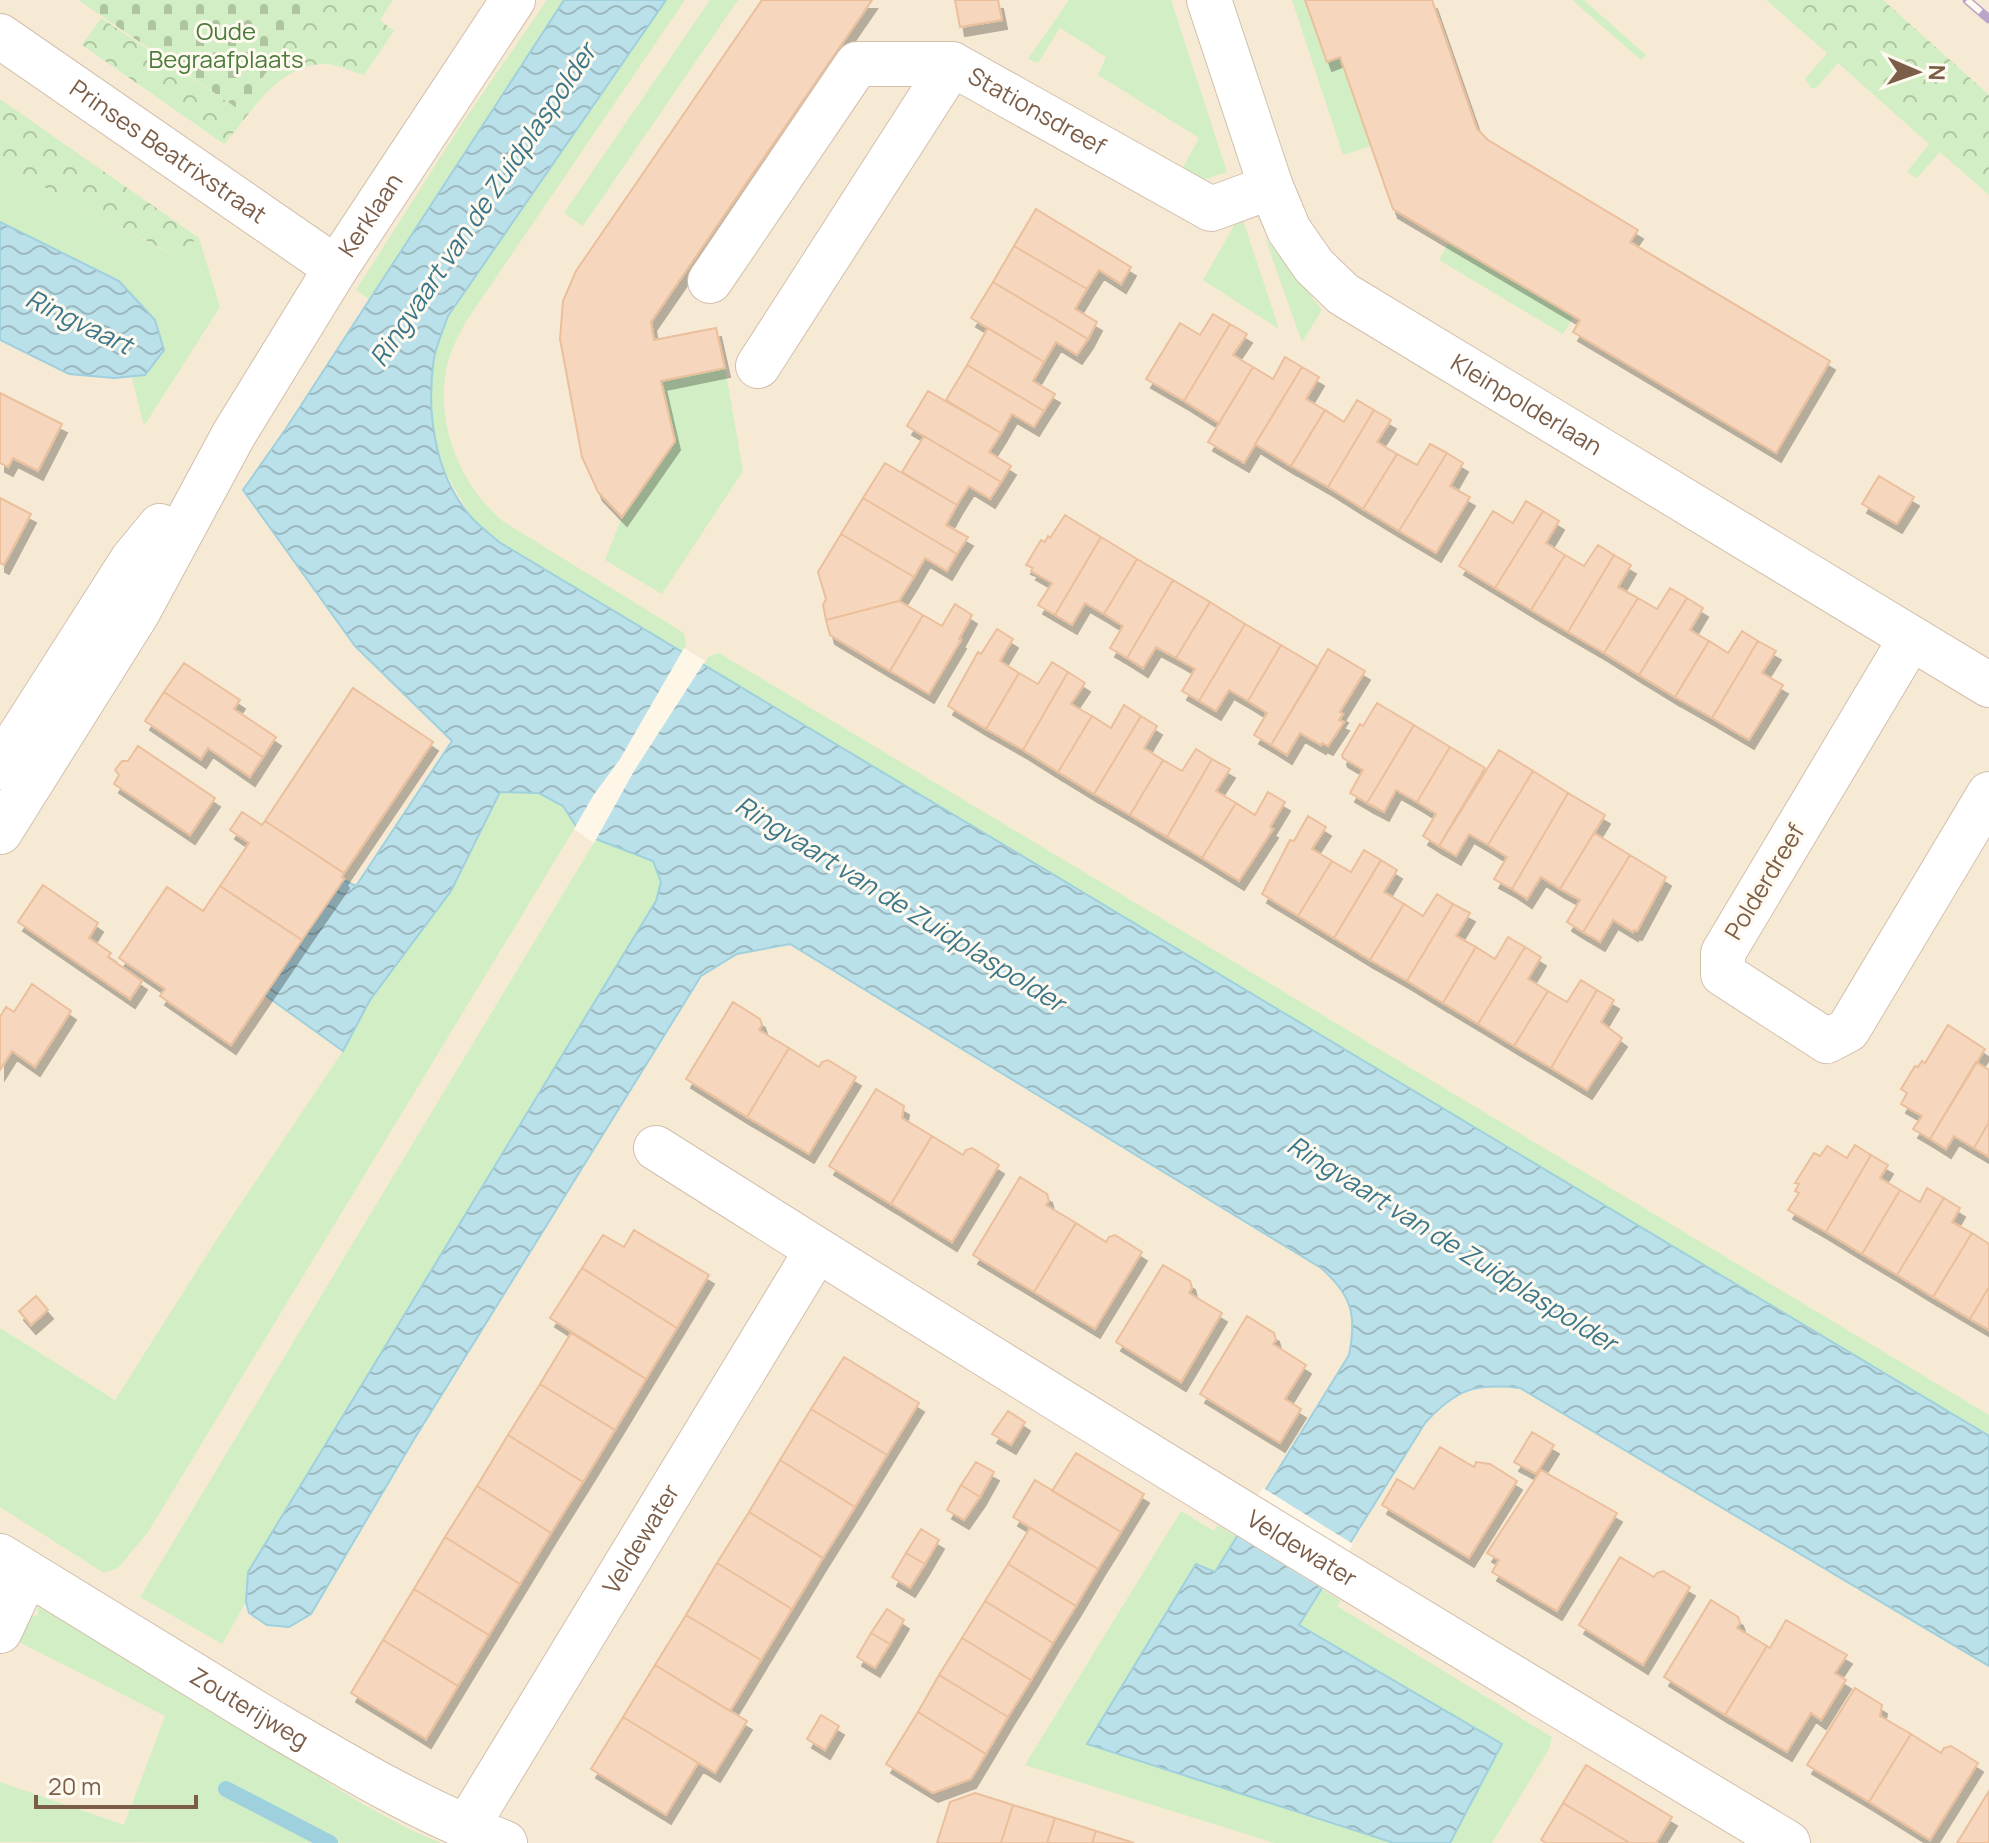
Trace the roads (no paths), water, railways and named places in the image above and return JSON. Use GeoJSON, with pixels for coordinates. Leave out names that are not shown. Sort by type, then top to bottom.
{"type":"FeatureCollection","features":[{"type":"Feature","properties":{"kind":"street","name":"Kerklaan"},"geometry":{"type":"LineString","coordinates":[[0,832],[138,612],[234,434],[336,268],[513,0]]}},
{"type":"Feature","properties":{"kind":"street","name":"Kleinpolderlaan"},"geometry":{"type":"LineString","coordinates":[[1209,0],[1271,187],[1289,230],[1314,266],[1343,294],[1989,685]]}},
{"type":"Feature","properties":{"kind":"street","name":"Prinses Beatrixstraat"},"geometry":{"type":"LineString","coordinates":[[0,36],[336,268]]}},
{"type":"Feature","properties":{"kind":"street"},"geometry":{"type":"LineString","coordinates":[[710,281],[857,64],[952,64]]}},
{"type":"Feature","properties":{"kind":"street","name":"Stationsdreef"},"geometry":{"type":"LineString","coordinates":[[758,366],[952,64],[1211,209],[1271,187]]}},
{"type":"Feature","properties":{"kind":"street","name":"Kerklaan"},"geometry":{"type":"LineString","coordinates":[[0,767],[132,560],[234,434]]}},
{"type":"Feature","properties":{"kind":"street","name":"Polderdreef"},"geometry":{"type":"LineString","coordinates":[[1911,638],[1723,953],[1723,974],[1827,1041],[1848,1030],[1989,794]]}},
{"type":"Feature","properties":{"kind":"street","name":"Veldewater"},"geometry":{"type":"LineString","coordinates":[[656,1148],[1230,1507],[1788,1843]]}},
{"type":"Feature","properties":{"kind":"street","name":"Veldewater"},"geometry":{"type":"LineString","coordinates":[[486,1836],[817,1250]]}},
{"type":"Feature","properties":{"kind":"street"},"geometry":{"type":"LineString","coordinates":[[0,1631],[13,1564]]}},
{"type":"Feature","properties":{"kind":"street","name":"Zouterijweg"},"geometry":{"type":"LineString","coordinates":[[13,1564],[106,1624],[374,1783],[486,1836]]}},
{"type":"Feature","properties":{"kind":"water","name":"Ringvaart van de Zuidplaspolder"},"geometry":{"type":"Polygon","coordinates":[[[564,0],[666,0],[448,316],[438,342],[432,379],[432,421],[448,482],[471,517],[499,542],[1989,1436],[1989,1666],[1520,1388],[1478,1388],[1447,1402],[1425,1423],[1299,1625],[1502,1744],[1450,1843],[1394,1843],[1087,1744],[1196,1564],[1215,1572],[1349,1355],[1352,1328],[1350,1307],[1340,1287],[1321,1268],[790,944],[737,954],[701,976],[413,1441],[311,1614],[289,1627],[267,1625],[249,1613],[246,1602],[248,1572],[656,901],[661,882],[653,861],[596,839],[576,826],[563,806],[539,793],[500,792],[451,891],[370,1000],[343,1051],[265,995],[344,880],[356,886],[452,741],[355,646],[243,490],[564,0]]]}},
{"type":"Feature","properties":{"kind":"water","name":"Ringvaart"},"geometry":{"type":"Polygon","coordinates":[[[0,222],[119,281],[155,320],[164,350],[145,375],[114,378],[69,374],[0,340],[0,222]]]}},
{"type":"Feature","properties":{"kind":"waterway"},"geometry":{"type":"LineString","coordinates":[[226,1789],[330,1843]]}},
{"type":"Feature","properties":{"kind":"railway"},"geometry":{"type":"LineString","coordinates":[[1967,0],[1989,19]]}},
{"type":"Feature","properties":{"kind":"park label","name":"Oude Begraafplaats"},"geometry":{"type":"Point","coordinates":[226,46]}}]}
